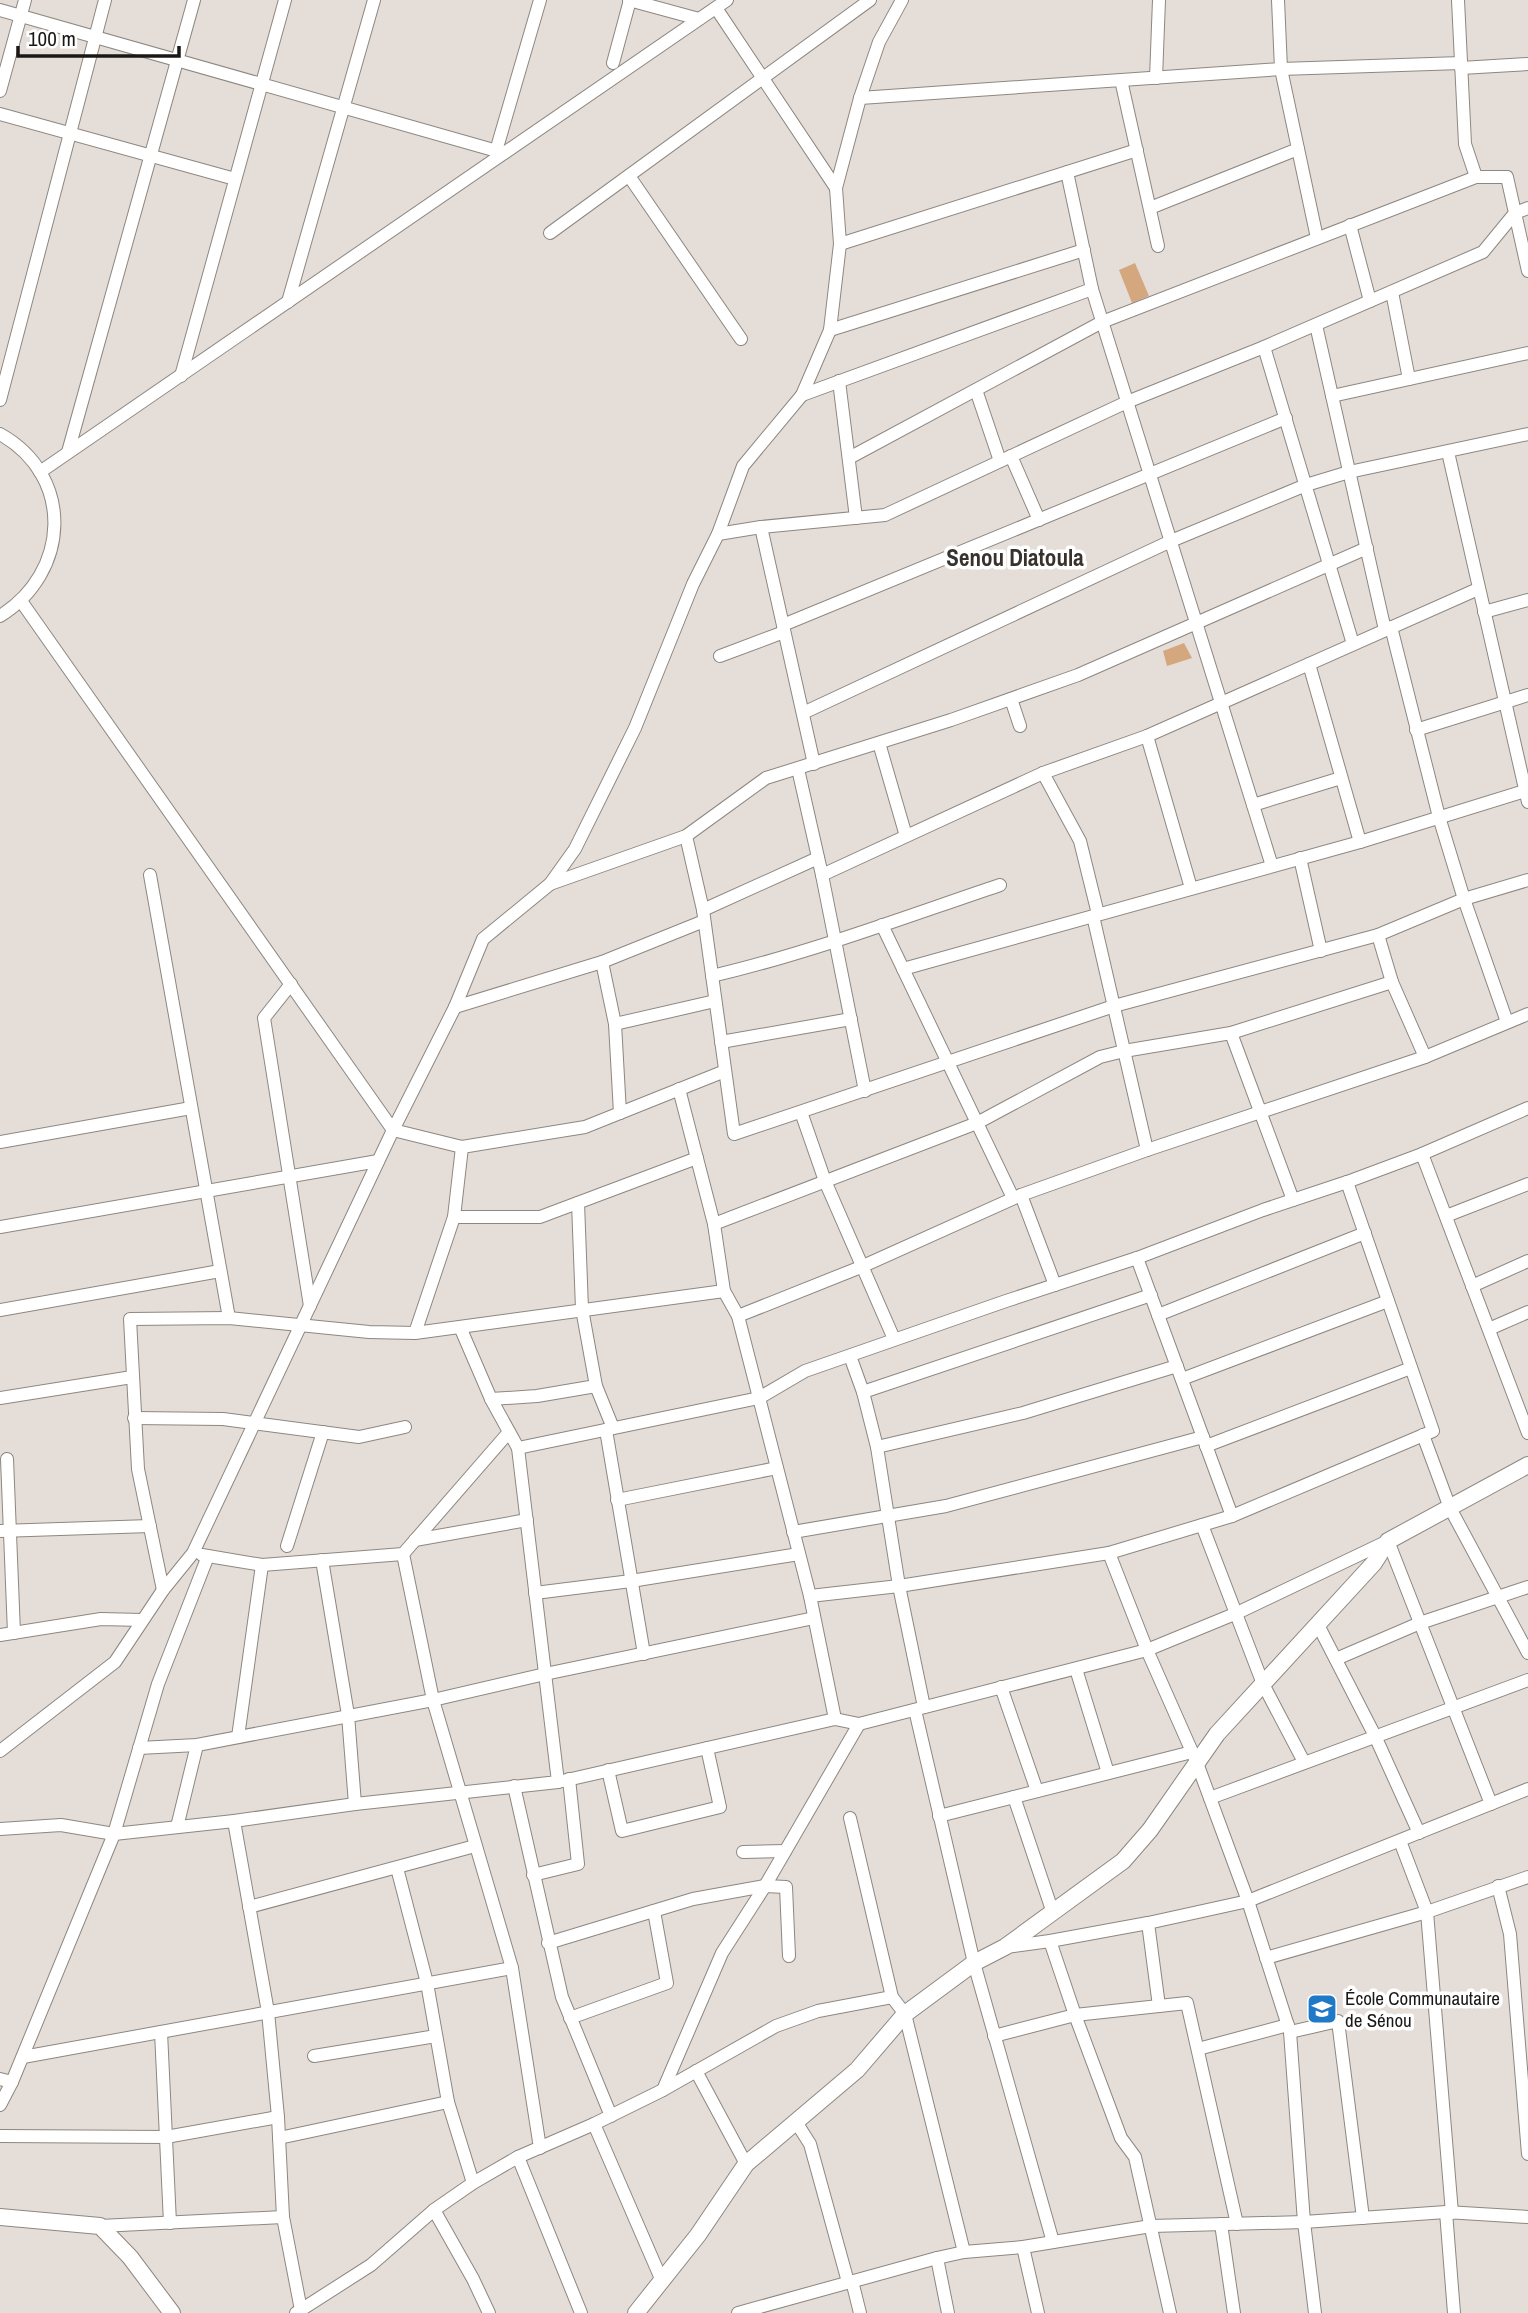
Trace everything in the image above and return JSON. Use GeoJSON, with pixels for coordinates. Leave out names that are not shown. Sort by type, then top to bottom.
{"type":"FeatureCollection","features":[{"type":"Feature","properties":{"kind":"street"},"geometry":{"type":"LineString","coordinates":[[0,91],[25,0]]}},
{"type":"Feature","properties":{"kind":"street"},"geometry":{"type":"LineString","coordinates":[[0,400],[105,0]]}},
{"type":"Feature","properties":{"kind":"street"},"geometry":{"type":"LineString","coordinates":[[68,452],[194,0]]}},
{"type":"Feature","properties":{"kind":"street"},"geometry":{"type":"LineString","coordinates":[[181,376],[285,0]]}},
{"type":"Feature","properties":{"kind":"street"},"geometry":{"type":"LineString","coordinates":[[288,302],[374,0]]}},
{"type":"Feature","properties":{"kind":"street"},"geometry":{"type":"LineString","coordinates":[[500,152],[540,0]]}},
{"type":"Feature","properties":{"kind":"street"},"geometry":{"type":"LineString","coordinates":[[614,63],[630,0],[699,19]]}},
{"type":"Feature","properties":{"kind":"street"},"geometry":{"type":"LineString","coordinates":[[40,472],[500,152],[727,0]]}},
{"type":"Feature","properties":{"kind":"street"},"geometry":{"type":"LineString","coordinates":[[550,233],[870,0]]}},
{"type":"Feature","properties":{"kind":"street"},"geometry":{"type":"LineString","coordinates":[[0,1751],[115,1662],[163,1590],[193,1553],[393,1129],[455,1007],[483,939],[550,884],[575,849],[635,728],[693,584],[718,534],[743,466],[802,395],[830,330],[840,244],[836,188],[860,98],[879,43],[902,0]]}},
{"type":"Feature","properties":{"kind":"street"},"geometry":{"type":"LineString","coordinates":[[1156,78],[1159,0]]}},
{"type":"Feature","properties":{"kind":"street"},"geometry":{"type":"LineString","coordinates":[[1278,0],[1281,69],[1317,238]]}},
{"type":"Feature","properties":{"kind":"street"},"geometry":{"type":"LineString","coordinates":[[1458,0],[1465,144],[1476,177]]}},
{"type":"Feature","properties":{"kind":"street"},"geometry":{"type":"LineString","coordinates":[[716,8],[836,188]]}},
{"type":"Feature","properties":{"kind":"street"},"geometry":{"type":"LineString","coordinates":[[0,10],[500,152]]}},
{"type":"Feature","properties":{"kind":"street"},"geometry":{"type":"LineString","coordinates":[[860,98],[1281,69],[1528,64]]}},
{"type":"Feature","properties":{"kind":"street"},"geometry":{"type":"LineString","coordinates":[[1121,80],[1158,246]]}},
{"type":"Feature","properties":{"kind":"street"},"geometry":{"type":"LineString","coordinates":[[0,114],[235,179]]}},
{"type":"Feature","properties":{"kind":"street"},"geometry":{"type":"LineString","coordinates":[[1150,208],[1298,149]]}},
{"type":"Feature","properties":{"kind":"street"},"geometry":{"type":"LineString","coordinates":[[840,244],[1137,150]]}},
{"type":"Feature","properties":{"kind":"street"},"geometry":{"type":"LineString","coordinates":[[1067,173],[1092,289],[1272,866]]}},
{"type":"Feature","properties":{"kind":"street"},"geometry":{"type":"LineString","coordinates":[[629,176],[741,339]]}},
{"type":"Feature","properties":{"kind":"street"},"geometry":{"type":"LineString","coordinates":[[849,458],[1102,322],[1476,177],[1507,177],[1528,271]]}},
{"type":"Feature","properties":{"kind":"street"},"geometry":{"type":"LineString","coordinates":[[718,534],[885,515],[1127,402],[1264,347],[1483,252],[1515,213],[1528,208]]}},
{"type":"Feature","properties":{"kind":"street"},"geometry":{"type":"LineString","coordinates":[[1350,225],[1370,301]]}},
{"type":"Feature","properties":{"kind":"street"},"geometry":{"type":"LineString","coordinates":[[830,330],[1084,250]]}},
{"type":"Feature","properties":{"kind":"street"},"geometry":{"type":"LineString","coordinates":[[802,395],[1092,289]]}},
{"type":"Feature","properties":{"kind":"street"},"geometry":{"type":"LineString","coordinates":[[1392,292],[1409,379]]}},
{"type":"Feature","properties":{"kind":"street"},"geometry":{"type":"LineString","coordinates":[[1315,325],[1367,548],[1439,817],[1507,1023]]}},
{"type":"Feature","properties":{"kind":"street"},"geometry":{"type":"LineString","coordinates":[[1264,347],[1353,644]]}},
{"type":"Feature","properties":{"kind":"street"},"geometry":{"type":"LineString","coordinates":[[1332,396],[1528,353]]}},
{"type":"Feature","properties":{"kind":"street"},"geometry":{"type":"LineString","coordinates":[[839,381],[856,518]]}},
{"type":"Feature","properties":{"kind":"street"},"geometry":{"type":"LineString","coordinates":[[976,390],[1006,459],[1039,520]]}},
{"type":"Feature","properties":{"kind":"street"},"geometry":{"type":"LineString","coordinates":[[720,656],[1286,418]]}},
{"type":"Feature","properties":{"kind":"street"},"geometry":{"type":"LineString","coordinates":[[0,434],[24,452],[40,472],[54,508],[52,547],[44,571],[20,601],[0,616]]}},
{"type":"Feature","properties":{"kind":"street"},"geometry":{"type":"LineString","coordinates":[[803,713],[1171,541],[1306,485],[1349,472],[1528,435]]}},
{"type":"Feature","properties":{"kind":"street"},"geometry":{"type":"LineString","coordinates":[[903,969],[1527,794],[1448,452]]}},
{"type":"Feature","properties":{"kind":"street"},"geometry":{"type":"LineString","coordinates":[[761,527],[814,764]]}},
{"type":"Feature","properties":{"kind":"street"},"geometry":{"type":"LineString","coordinates":[[550,884],[686,836],[766,778],[880,743],[1078,675],[1367,548]]}},
{"type":"Feature","properties":{"kind":"street"},"geometry":{"type":"LineString","coordinates":[[822,875],[1043,773],[1147,736],[1478,589]]}},
{"type":"Feature","properties":{"kind":"street"},"geometry":{"type":"LineString","coordinates":[[1484,612],[1528,600]]}},
{"type":"Feature","properties":{"kind":"street"},"geometry":{"type":"LineString","coordinates":[[20,601],[393,1129],[462,1147],[585,1127],[725,1071]]}},
{"type":"Feature","properties":{"kind":"street"},"geometry":{"type":"LineString","coordinates":[[1309,664],[1360,842]]}},
{"type":"Feature","properties":{"kind":"street"},"geometry":{"type":"LineString","coordinates":[[1416,730],[1528,695]]}},
{"type":"Feature","properties":{"kind":"street"},"geometry":{"type":"LineString","coordinates":[[1011,699],[1020,726]]}},
{"type":"Feature","properties":{"kind":"street"},"geometry":{"type":"LineString","coordinates":[[1147,736],[1191,888]]}},
{"type":"Feature","properties":{"kind":"street"},"geometry":{"type":"LineString","coordinates":[[880,743],[906,836]]}},
{"type":"Feature","properties":{"kind":"street"},"geometry":{"type":"LineString","coordinates":[[798,769],[865,1091]]}},
{"type":"Feature","properties":{"kind":"street"},"geometry":{"type":"LineString","coordinates":[[1043,773],[1080,841],[1146,1150]]}},
{"type":"Feature","properties":{"kind":"street"},"geometry":{"type":"LineString","coordinates":[[1253,805],[1341,778]]}},
{"type":"Feature","properties":{"kind":"street"},"geometry":{"type":"LineString","coordinates":[[686,836],[704,916],[734,1134],[1114,1006],[1378,935],[1464,899],[1528,880]]}},
{"type":"Feature","properties":{"kind":"street"},"geometry":{"type":"LineString","coordinates":[[455,1007],[602,962],[704,916],[818,858]]}},
{"type":"Feature","properties":{"kind":"street"},"geometry":{"type":"LineString","coordinates":[[1300,858],[1321,951]]}},
{"type":"Feature","properties":{"kind":"street"},"geometry":{"type":"LineString","coordinates":[[150,875],[229,1318]]}},
{"type":"Feature","properties":{"kind":"street"},"geometry":{"type":"LineString","coordinates":[[712,976],[752,967],[1000,885]]}},
{"type":"Feature","properties":{"kind":"street"},"geometry":{"type":"LineString","coordinates":[[882,925],[977,1123],[1017,1197],[1055,1285]]}},
{"type":"Feature","properties":{"kind":"street"},"geometry":{"type":"LineString","coordinates":[[1378,935],[1392,982],[1425,1057]]}},
{"type":"Feature","properties":{"kind":"street"},"geometry":{"type":"LineString","coordinates":[[602,962],[615,1024],[620,1113]]}},
{"type":"Feature","properties":{"kind":"street"},"geometry":{"type":"LineString","coordinates":[[714,1224],[977,1123],[1100,1057],[1231,1032],[1392,982]]}},
{"type":"Feature","properties":{"kind":"street"},"geometry":{"type":"LineString","coordinates":[[291,984],[264,1018],[310,1306]]}},
{"type":"Feature","properties":{"kind":"street"},"geometry":{"type":"LineString","coordinates":[[615,1024],[715,1001]]}},
{"type":"Feature","properties":{"kind":"street"},"geometry":{"type":"LineString","coordinates":[[738,1316],[861,1267],[1017,1197],[1146,1150],[1425,1057],[1528,1014]]}},
{"type":"Feature","properties":{"kind":"street"},"geometry":{"type":"LineString","coordinates":[[721,1042],[851,1018]]}},
{"type":"Feature","properties":{"kind":"street"},"geometry":{"type":"LineString","coordinates":[[1231,1032],[1293,1200]]}},
{"type":"Feature","properties":{"kind":"street"},"geometry":{"type":"LineString","coordinates":[[680,1089],[714,1224],[724,1291],[738,1316],[810,1596],[835,1719]]}},
{"type":"Feature","properties":{"kind":"street"},"geometry":{"type":"LineString","coordinates":[[0,1142],[191,1108]]}},
{"type":"Feature","properties":{"kind":"street"},"geometry":{"type":"LineString","coordinates":[[518,1448],[759,1398],[805,1371],[1137,1258],[1347,1182],[1422,1154],[1528,1108]]}},
{"type":"Feature","properties":{"kind":"street"},"geometry":{"type":"LineString","coordinates":[[802,1112],[825,1181],[894,1339]]}},
{"type":"Feature","properties":{"kind":"street"},"geometry":{"type":"LineString","coordinates":[[415,1333],[454,1217],[462,1147]]}},
{"type":"Feature","properties":{"kind":"street"},"geometry":{"type":"LineString","coordinates":[[1422,1154],[1528,1433]]}},
{"type":"Feature","properties":{"kind":"street"},"geometry":{"type":"LineString","coordinates":[[454,1217],[540,1217],[697,1158]]}},
{"type":"Feature","properties":{"kind":"street"},"geometry":{"type":"LineString","coordinates":[[0,1227],[379,1161]]}},
{"type":"Feature","properties":{"kind":"street"},"geometry":{"type":"LineString","coordinates":[[810,1596],[899,1586],[1109,1553],[1232,1516],[1433,1431],[1347,1182]]}},
{"type":"Feature","properties":{"kind":"street"},"geometry":{"type":"LineString","coordinates":[[1446,1216],[1528,1184]]}},
{"type":"Feature","properties":{"kind":"street"},"geometry":{"type":"LineString","coordinates":[[578,1203],[582,1309],[596,1386],[609,1429],[617,1500],[644,1654]]}},
{"type":"Feature","properties":{"kind":"street"},"geometry":{"type":"LineString","coordinates":[[1158,1315],[1365,1233]]}},
{"type":"Feature","properties":{"kind":"street"},"geometry":{"type":"LineString","coordinates":[[1137,1258],[1232,1516]]}},
{"type":"Feature","properties":{"kind":"street"},"geometry":{"type":"LineString","coordinates":[[1472,1286],[1528,1261]]}},
{"type":"Feature","properties":{"kind":"street"},"geometry":{"type":"LineString","coordinates":[[0,1310],[220,1271]]}},
{"type":"Feature","properties":{"kind":"street"},"geometry":{"type":"LineString","coordinates":[[163,1590],[138,1469],[130,1319],[229,1318],[369,1332],[415,1333],[724,1291]]}},
{"type":"Feature","properties":{"kind":"street"},"geometry":{"type":"LineString","coordinates":[[863,1392],[1151,1295]]}},
{"type":"Feature","properties":{"kind":"street"},"geometry":{"type":"LineString","coordinates":[[1182,1379],[1388,1301]]}},
{"type":"Feature","properties":{"kind":"street"},"geometry":{"type":"LineString","coordinates":[[1489,1329],[1528,1312]]}},
{"type":"Feature","properties":{"kind":"street"},"geometry":{"type":"LineString","coordinates":[[460,1327],[491,1399],[518,1448],[545,1674],[578,1864],[533,1875]]}},
{"type":"Feature","properties":{"kind":"street"},"geometry":{"type":"LineString","coordinates":[[850,1356],[863,1392],[877,1447],[939,1816],[974,1963],[1053,2242]]}},
{"type":"Feature","properties":{"kind":"street"},"geometry":{"type":"LineString","coordinates":[[877,1447],[1023,1413],[1177,1366]]}},
{"type":"Feature","properties":{"kind":"street"},"geometry":{"type":"LineString","coordinates":[[793,1532],[946,1506],[1205,1441],[1411,1368]]}},
{"type":"Feature","properties":{"kind":"street"},"geometry":{"type":"LineString","coordinates":[[0,1398],[132,1377]]}},
{"type":"Feature","properties":{"kind":"street"},"geometry":{"type":"LineString","coordinates":[[491,1399],[537,1396],[596,1386]]}},
{"type":"Feature","properties":{"kind":"street"},"geometry":{"type":"LineString","coordinates":[[134,1418],[223,1419],[359,1437],[405,1427]]}},
{"type":"Feature","properties":{"kind":"street"},"geometry":{"type":"LineString","coordinates":[[287,1546],[323,1432]]}},
{"type":"Feature","properties":{"kind":"street"},"geometry":{"type":"LineString","coordinates":[[193,1553],[262,1564],[403,1553],[509,1432]]}},
{"type":"Feature","properties":{"kind":"street"},"geometry":{"type":"LineString","coordinates":[[1423,1435],[1450,1508],[1528,1653]]}},
{"type":"Feature","properties":{"kind":"street"},"geometry":{"type":"LineString","coordinates":[[7,1459],[5,1530],[14,1633]]}},
{"type":"Feature","properties":{"kind":"street"},"geometry":{"type":"LineString","coordinates":[[0,1829],[61,1825],[114,1834],[234,1821],[564,1780],[835,1719],[859,1724],[1147,1650],[1237,1613],[1388,1541],[1528,1465]]}},
{"type":"Feature","properties":{"kind":"street"},"geometry":{"type":"LineString","coordinates":[[617,1500],[777,1468]]}},
{"type":"Feature","properties":{"kind":"street"},"geometry":{"type":"LineString","coordinates":[[415,1539],[527,1520]]}},
{"type":"Feature","properties":{"kind":"street"},"geometry":{"type":"LineString","coordinates":[[1202,1525],[1263,1684],[1304,1762]]}},
{"type":"Feature","properties":{"kind":"street"},"geometry":{"type":"LineString","coordinates":[[5,1530],[150,1526]]}},
{"type":"Feature","properties":{"kind":"street"},"geometry":{"type":"LineString","coordinates":[[636,2313],[698,2235],[747,2164],[857,2070],[905,2014],[974,1963],[1005,1947],[1123,1861],[1150,1830],[1194,1757],[1374,1563],[1388,1541]]}},
{"type":"Feature","properties":{"kind":"street"},"geometry":{"type":"LineString","coordinates":[[1388,1541],[1491,1804]]}},
{"type":"Feature","properties":{"kind":"street"},"geometry":{"type":"LineString","coordinates":[[403,1553],[433,1700],[512,1968],[540,2148]]}},
{"type":"Feature","properties":{"kind":"street"},"geometry":{"type":"LineString","coordinates":[[1109,1553],[1210,1798],[1248,1901],[1289,2028],[1304,2222],[1315,2313]]}},
{"type":"Feature","properties":{"kind":"street"},"geometry":{"type":"LineString","coordinates":[[536,1593],[799,1554]]}},
{"type":"Feature","properties":{"kind":"street"},"geometry":{"type":"LineString","coordinates":[[0,2105],[6,2080],[23,2057],[114,1834],[158,1685],[208,1556]]}},
{"type":"Feature","properties":{"kind":"street"},"geometry":{"type":"LineString","coordinates":[[321,1560],[348,1715],[355,1804]]}},
{"type":"Feature","properties":{"kind":"street"},"geometry":{"type":"LineString","coordinates":[[238,1737],[262,1564]]}},
{"type":"Feature","properties":{"kind":"street"},"geometry":{"type":"LineString","coordinates":[[1336,1659],[1420,1623],[1528,1587]]}},
{"type":"Feature","properties":{"kind":"street"},"geometry":{"type":"LineString","coordinates":[[139,1748],[197,1745],[433,1700],[814,1618]]}},
{"type":"Feature","properties":{"kind":"street"},"geometry":{"type":"LineString","coordinates":[[0,1635],[101,1619],[142,1620]]}},
{"type":"Feature","properties":{"kind":"street"},"geometry":{"type":"LineString","coordinates":[[1317,1623],[1376,1736],[1419,1833]]}},
{"type":"Feature","properties":{"kind":"street"},"geometry":{"type":"LineString","coordinates":[[1076,1668],[1108,1773]]}},
{"type":"Feature","properties":{"kind":"street"},"geometry":{"type":"LineString","coordinates":[[1210,1798],[1528,1680]]}},
{"type":"Feature","properties":{"kind":"street"},"geometry":{"type":"LineString","coordinates":[[1002,1688],[1037,1791]]}},
{"type":"Feature","properties":{"kind":"street"},"geometry":{"type":"LineString","coordinates":[[663,2090],[722,1953],[765,1886],[859,1724]]}},
{"type":"Feature","properties":{"kind":"street"},"geometry":{"type":"LineString","coordinates":[[177,1827],[197,1745]]}},
{"type":"Feature","properties":{"kind":"street"},"geometry":{"type":"LineString","coordinates":[[608,1770],[622,1831],[720,1807],[708,1748]]}},
{"type":"Feature","properties":{"kind":"street"},"geometry":{"type":"LineString","coordinates":[[939,1816],[1108,1773],[1194,1757]]}},
{"type":"Feature","properties":{"kind":"street"},"geometry":{"type":"LineString","coordinates":[[514,1786],[562,1997],[611,2116]]}},
{"type":"Feature","properties":{"kind":"street"},"geometry":{"type":"LineString","coordinates":[[1005,1947],[1147,1923],[1248,1901],[1528,1789]]}},
{"type":"Feature","properties":{"kind":"street"},"geometry":{"type":"LineString","coordinates":[[1013,1797],[1053,1913]]}},
{"type":"Feature","properties":{"kind":"street"},"geometry":{"type":"LineString","coordinates":[[850,1818],[892,1997],[905,2014],[964,2252]]}},
{"type":"Feature","properties":{"kind":"street"},"geometry":{"type":"LineString","coordinates":[[234,1821],[268,2012],[278,2117],[283,2217],[298,2311],[371,2265],[434,2210],[517,2157],[594,2124],[663,2090],[776,2026],[818,2011],[892,1997]]}},
{"type":"Feature","properties":{"kind":"street"},"geometry":{"type":"LineString","coordinates":[[1400,1841],[1427,1912],[1454,2313]]}},
{"type":"Feature","properties":{"kind":"street"},"geometry":{"type":"LineString","coordinates":[[249,1907],[475,1846]]}},
{"type":"Feature","properties":{"kind":"street"},"geometry":{"type":"LineString","coordinates":[[743,1852],[785,1851]]}},
{"type":"Feature","properties":{"kind":"street"},"geometry":{"type":"LineString","coordinates":[[397,1868],[427,1983],[448,2102],[473,2183]]}},
{"type":"Feature","properties":{"kind":"street"},"geometry":{"type":"LineString","coordinates":[[1266,1958],[1427,1912],[1528,1877]]}},
{"type":"Feature","properties":{"kind":"street"},"geometry":{"type":"LineString","coordinates":[[548,1943],[692,1899],[765,1886],[786,1887],[789,1956]]}},
{"type":"Feature","properties":{"kind":"street"},"geometry":{"type":"LineString","coordinates":[[1498,1886],[1510,1934],[1528,2154]]}},
{"type":"Feature","properties":{"kind":"street"},"geometry":{"type":"LineString","coordinates":[[570,2018],[667,1983],[654,1911]]}},
{"type":"Feature","properties":{"kind":"street"},"geometry":{"type":"LineString","coordinates":[[1147,1923],[1159,2006]]}},
{"type":"Feature","properties":{"kind":"street"},"geometry":{"type":"LineString","coordinates":[[1050,1941],[1121,2138],[1135,2157],[1170,2313]]}},
{"type":"Feature","properties":{"kind":"street"},"geometry":{"type":"LineString","coordinates":[[23,2057],[512,1968]]}},
{"type":"Feature","properties":{"kind":"street"},"geometry":{"type":"LineString","coordinates":[[994,2036],[1075,2015],[1187,2003],[1237,2224]]}},
{"type":"Feature","properties":{"kind":"street"},"geometry":{"type":"LineString","coordinates":[[1198,2049],[1289,2028],[1338,2021],[1363,2218]]}},
{"type":"Feature","properties":{"kind":"street"},"geometry":{"type":"LineString","coordinates":[[161,2032],[170,2223]]}},
{"type":"Feature","properties":{"kind":"street"},"geometry":{"type":"LineString","coordinates":[[314,2056],[436,2036]]}},
{"type":"Feature","properties":{"kind":"street"},"geometry":{"type":"LineString","coordinates":[[696,2071],[747,2164]]}},
{"type":"Feature","properties":{"kind":"street"},"geometry":{"type":"LineString","coordinates":[[279,2138],[448,2102]]}},
{"type":"Feature","properties":{"kind":"street"},"geometry":{"type":"LineString","coordinates":[[0,2136],[166,2137],[278,2117]]}},
{"type":"Feature","properties":{"kind":"street"},"geometry":{"type":"LineString","coordinates":[[796,2122],[810,2144],[860,2313]]}},
{"type":"Feature","properties":{"kind":"street"},"geometry":{"type":"LineString","coordinates":[[594,2124],[662,2281]]}},
{"type":"Feature","properties":{"kind":"street"},"geometry":{"type":"LineString","coordinates":[[517,2157],[581,2313]]}},
{"type":"Feature","properties":{"kind":"street"},"geometry":{"type":"LineString","coordinates":[[434,2210],[489,2313]]}},
{"type":"Feature","properties":{"kind":"street"},"geometry":{"type":"LineString","coordinates":[[739,2313],[964,2252],[1023,2247],[1151,2226],[1304,2222],[1449,2213],[1528,2217]]}},
{"type":"Feature","properties":{"kind":"street"},"geometry":{"type":"LineString","coordinates":[[0,2217],[100,2227],[283,2217]]}},
{"type":"Feature","properties":{"kind":"street"},"geometry":{"type":"LineString","coordinates":[[1221,2224],[1234,2313]]}},
{"type":"Feature","properties":{"kind":"street"},"geometry":{"type":"LineString","coordinates":[[100,2227],[130,2257],[172,2313]]}},
{"type":"Feature","properties":{"kind":"street"},"geometry":{"type":"LineString","coordinates":[[1023,2247],[1038,2313]]}},
{"type":"Feature","properties":{"kind":"street"},"geometry":{"type":"LineString","coordinates":[[937,2258],[948,2313]]}},
{"type":"Feature","properties":{"kind":"shaded area"},"geometry":{"type":"Polygon","coordinates":[[[1135,263],[1149,296],[1132,303],[1119,270],[1135,263]]]}},
{"type":"Feature","properties":{"kind":"shaded area"},"geometry":{"type":"Polygon","coordinates":[[[1184,643],[1192,658],[1167,666],[1163,651],[1184,643]]]}},
{"type":"Feature","properties":{"kind":"place","name":"École Communautaire de Sénou"},"geometry":{"type":"Point","coordinates":[1322,2009]}},
{"type":"Feature","properties":{"kind":"district","name":"Senou Diatoula"},"geometry":{"type":"Point","coordinates":[1015,558]}}]}
